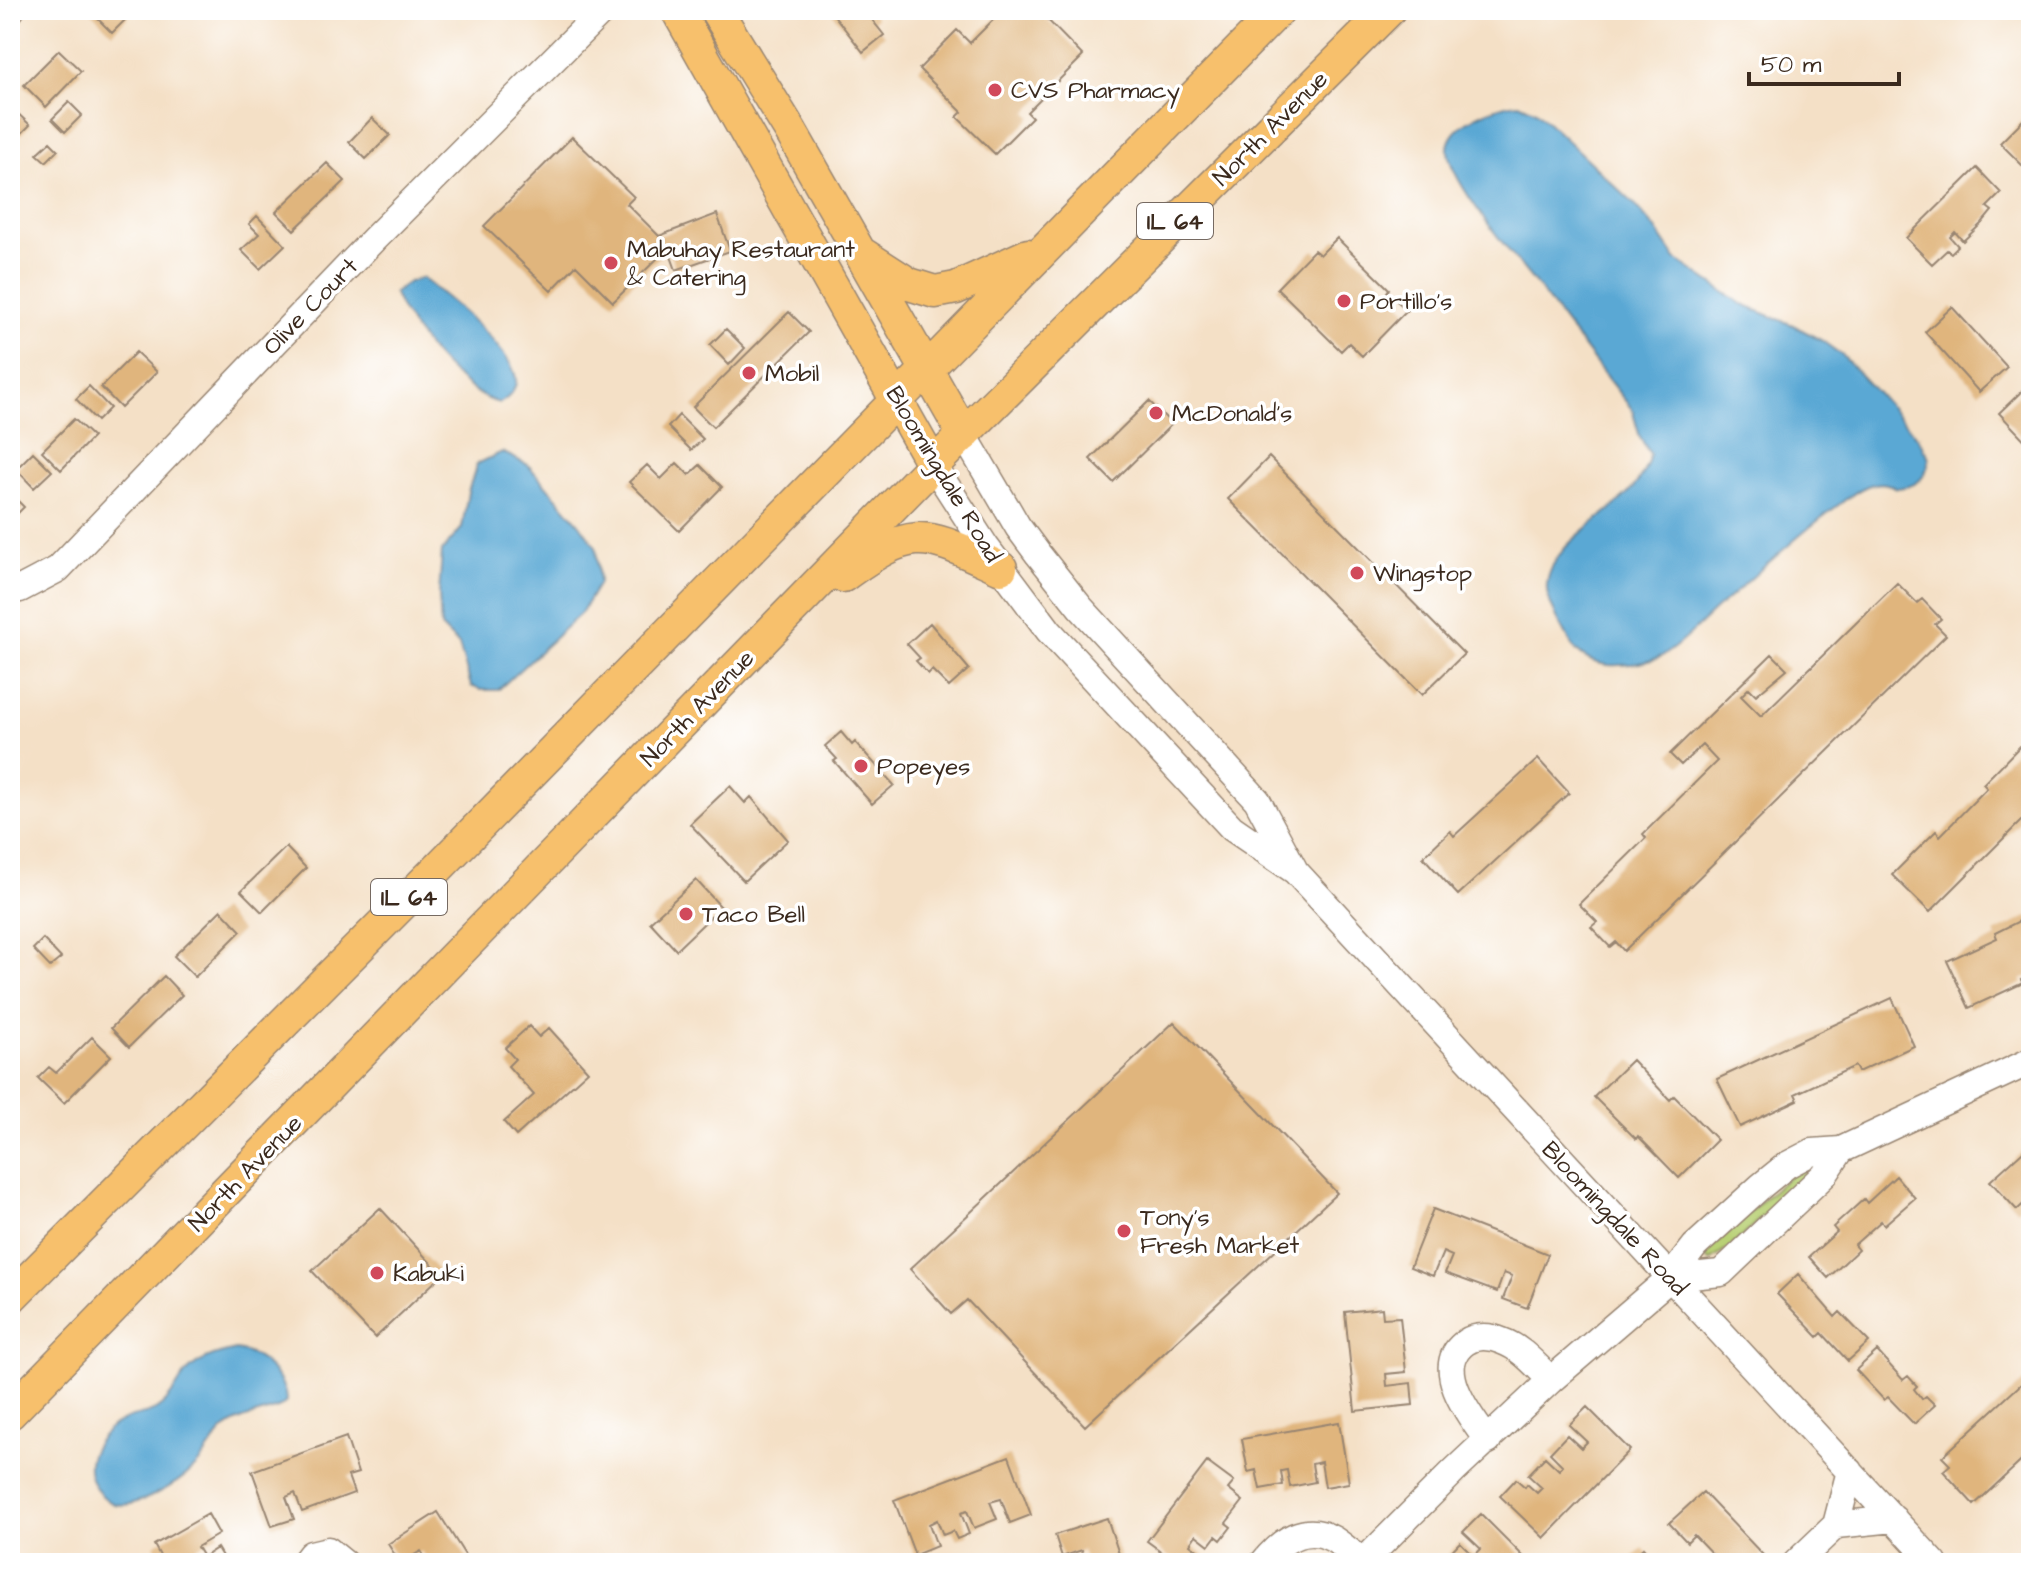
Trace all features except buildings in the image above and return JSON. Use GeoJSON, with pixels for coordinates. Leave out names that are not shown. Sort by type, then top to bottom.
{"type":"FeatureCollection","features":[{"type":"Feature","properties":{"kind":"main road","name":"Bloomingdale Road"},"geometry":{"type":"LineString","coordinates":[[677,10],[933,465]]}},
{"type":"Feature","properties":{"kind":"main road","name":"Bloomingdale Road"},"geometry":{"type":"LineString","coordinates":[[716,10],[790,130],[964,435]]}},
{"type":"Feature","properties":{"kind":"main road","name":"IL 64"},"geometry":{"type":"LineString","coordinates":[[10,1298],[426,880],[1279,10]]}},
{"type":"Feature","properties":{"kind":"main road","name":"North Avenue"},"geometry":{"type":"LineString","coordinates":[[10,1413],[933,465],[1389,10]]}},
{"type":"Feature","properties":{"kind":"main road"},"geometry":{"type":"LineString","coordinates":[[858,251],[909,284],[935,292],[956,288],[1044,248]]}},
{"type":"Feature","properties":{"kind":"main road"},"geometry":{"type":"LineString","coordinates":[[782,621],[862,562],[902,539],[936,539],[1001,568]]}},
{"type":"Feature","properties":{"kind":"street","name":"Olive Court"},"geometry":{"type":"LineString","coordinates":[[10,590],[20,589],[58,569],[374,239],[603,10]]}},
{"type":"Feature","properties":{"kind":"street","name":"Bloomingdale Road"},"geometry":{"type":"LineString","coordinates":[[964,435],[1018,527],[1038,554],[1080,607],[1257,800],[1295,871]]}},
{"type":"Feature","properties":{"kind":"street","name":"Bloomingdale Road"},"geometry":{"type":"LineString","coordinates":[[933,465],[1001,568],[1049,631],[1232,828],[1295,871],[1934,1563]]}},
{"type":"Feature","properties":{"kind":"street"},"geometry":{"type":"LineString","coordinates":[[1263,1563],[1281,1543],[1297,1534],[1312,1532],[1334,1540],[1363,1562],[1551,1380],[1670,1278],[1695,1246],[1787,1165],[1812,1152],[1841,1150],[2031,1061]]}},
{"type":"Feature","properties":{"kind":"street"},"geometry":{"type":"LineString","coordinates":[[1670,1278],[1721,1273],[1825,1174],[1841,1150]]}},
{"type":"Feature","properties":{"kind":"street"},"geometry":{"type":"LineString","coordinates":[[1488,1441],[1460,1401],[1452,1377],[1454,1354],[1466,1342],[1481,1336],[1504,1342],[1519,1350],[1551,1380]]}},
{"type":"Feature","properties":{"kind":"street"},"geometry":{"type":"LineString","coordinates":[[1796,1563],[1836,1525],[1850,1471]]}},
{"type":"Feature","properties":{"kind":"street"},"geometry":{"type":"LineString","coordinates":[[1836,1525],[1894,1519]]}},
{"type":"Feature","properties":{"kind":"street"},"geometry":{"type":"LineString","coordinates":[[304,1563],[311,1554],[328,1550],[344,1563]]}},
{"type":"Feature","properties":{"kind":"green space"},"geometry":{"type":"Polygon","coordinates":[[[1822,1159],[1731,1247],[1710,1261],[1703,1255],[1790,1175],[1822,1159]]]}},
{"type":"Feature","properties":{"kind":"water"},"geometry":{"type":"Polygon","coordinates":[[[1519,103],[1536,111],[1633,203],[1676,259],[1743,305],[1793,325],[1843,356],[1916,435],[1929,458],[1923,476],[1910,486],[1897,488],[1874,484],[1850,496],[1793,541],[1678,645],[1662,656],[1643,662],[1608,665],[1580,654],[1555,613],[1547,584],[1553,565],[1565,548],[1631,491],[1643,474],[1650,454],[1640,437],[1632,409],[1471,200],[1451,164],[1450,141],[1464,124],[1487,111],[1519,103]]]}},
{"type":"Feature","properties":{"kind":"water"},"geometry":{"type":"Polygon","coordinates":[[[422,278],[476,324],[512,367],[515,387],[500,403],[470,388],[454,374],[423,341],[400,307],[394,293],[409,282],[422,278]]]}},
{"type":"Feature","properties":{"kind":"water"},"geometry":{"type":"Polygon","coordinates":[[[502,452],[528,465],[579,523],[596,547],[599,583],[581,613],[498,690],[481,690],[471,686],[459,645],[441,627],[439,595],[442,551],[462,528],[477,464],[502,452]]]}},
{"type":"Feature","properties":{"kind":"water"},"geometry":{"type":"Polygon","coordinates":[[[236,1350],[254,1356],[270,1368],[281,1384],[286,1402],[230,1426],[194,1468],[155,1494],[121,1505],[105,1498],[93,1483],[89,1467],[93,1451],[102,1436],[122,1421],[161,1406],[188,1371],[200,1362],[236,1350]]]}},
{"type":"Feature","properties":{"kind":"place","name":"CVS Pharmacy"},"geometry":{"type":"Point","coordinates":[995,90]}},
{"type":"Feature","properties":{"kind":"place","name":"Mabuhay Restaurant & Catering"},"geometry":{"type":"Point","coordinates":[611,263]}},
{"type":"Feature","properties":{"kind":"place","name":"Portillo's"},"geometry":{"type":"Point","coordinates":[1344,301]}},
{"type":"Feature","properties":{"kind":"place","name":"Mobil"},"geometry":{"type":"Point","coordinates":[749,373]}},
{"type":"Feature","properties":{"kind":"place","name":"McDonald's"},"geometry":{"type":"Point","coordinates":[1156,413]}},
{"type":"Feature","properties":{"kind":"place","name":"Wingstop"},"geometry":{"type":"Point","coordinates":[1357,573]}},
{"type":"Feature","properties":{"kind":"place","name":"Popeyes"},"geometry":{"type":"Point","coordinates":[861,766]}},
{"type":"Feature","properties":{"kind":"place","name":"Taco Bell"},"geometry":{"type":"Point","coordinates":[686,914]}},
{"type":"Feature","properties":{"kind":"place","name":"Tony's Fresh Market"},"geometry":{"type":"Point","coordinates":[1124,1231]}},
{"type":"Feature","properties":{"kind":"place","name":"Kabuki"},"geometry":{"type":"Point","coordinates":[377,1273]}}]}
